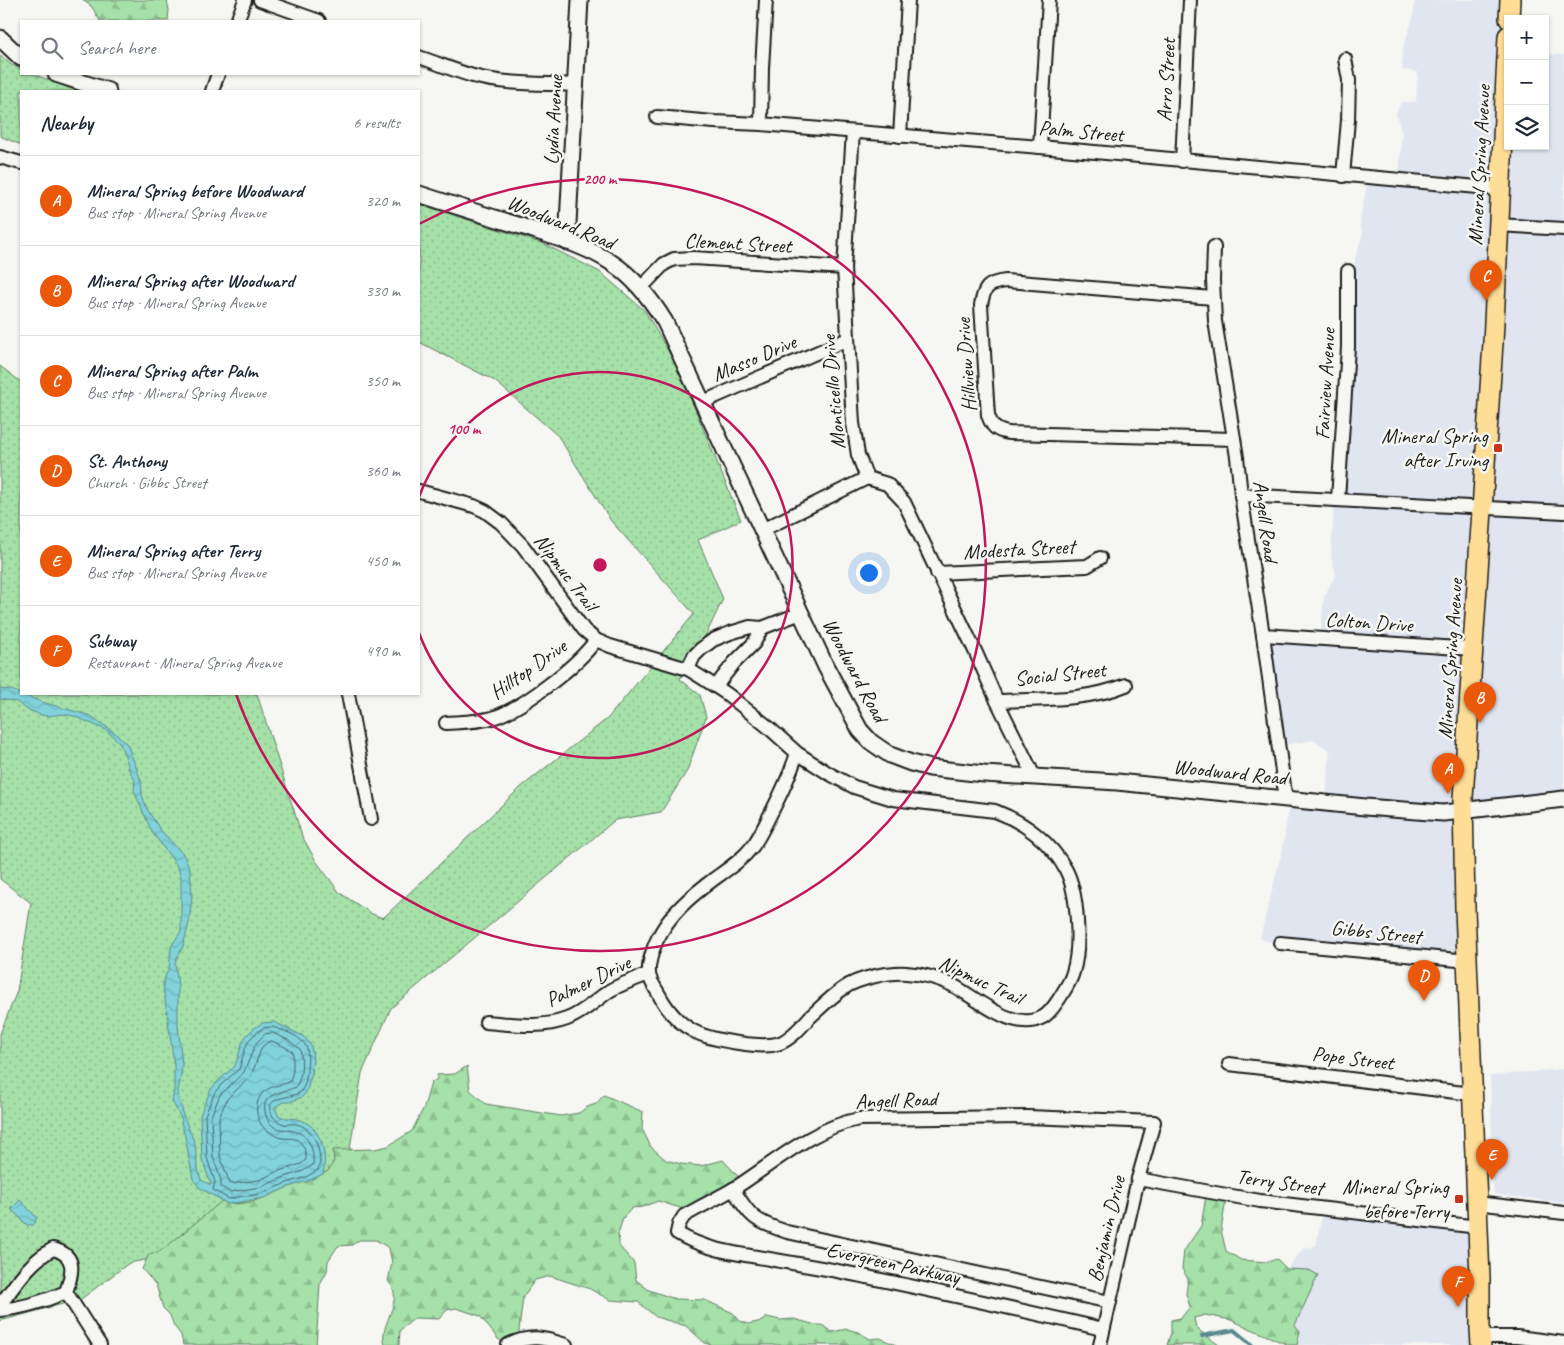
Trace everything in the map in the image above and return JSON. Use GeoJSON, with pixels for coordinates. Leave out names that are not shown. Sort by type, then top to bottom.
{"type":"FeatureCollection","features":[{"type":"Feature","properties":{"kind":"main road"},"geometry":{"type":"LineString","coordinates":[[1509,15],[1510,0]]}},
{"type":"Feature","properties":{"kind":"main road","name":"Mineral Spring Avenue"},"geometry":{"type":"LineString","coordinates":[[1481,1341],[1468,962],[1466,811],[1473,649],[1507,60]]}},
{"type":"Feature","properties":{"kind":"street"},"geometry":{"type":"LineString","coordinates":[[237,20],[245,0]]}},
{"type":"Feature","properties":{"kind":"street"},"geometry":{"type":"LineString","coordinates":[[260,0],[316,20]]}},
{"type":"Feature","properties":{"kind":"street","name":"Lydia Avenue"},"geometry":{"type":"LineString","coordinates":[[567,242],[580,0]]}},
{"type":"Feature","properties":{"kind":"street"},"geometry":{"type":"LineString","coordinates":[[761,124],[766,0]]}},
{"type":"Feature","properties":{"kind":"street"},"geometry":{"type":"LineString","coordinates":[[900,136],[908,0]]}},
{"type":"Feature","properties":{"kind":"street"},"geometry":{"type":"LineString","coordinates":[[1040,147],[1049,0]]}},
{"type":"Feature","properties":{"kind":"street","name":"Arro Street"},"geometry":{"type":"LineString","coordinates":[[1182,161],[1190,0]]}},
{"type":"Feature","properties":{"kind":"street"},"geometry":{"type":"LineString","coordinates":[[0,38],[20,57]]}},
{"type":"Feature","properties":{"kind":"street"},"geometry":{"type":"LineString","coordinates":[[420,57],[472,76],[483,78],[576,85]]}},
{"type":"Feature","properties":{"kind":"street"},"geometry":{"type":"LineString","coordinates":[[1343,176],[1349,88],[1345,59]]}},
{"type":"Feature","properties":{"kind":"street"},"geometry":{"type":"LineString","coordinates":[[59,75],[105,90]]}},
{"type":"Feature","properties":{"kind":"street"},"geometry":{"type":"LineString","coordinates":[[212,90],[218,75]]}},
{"type":"Feature","properties":{"kind":"street","name":"Palm Street"},"geometry":{"type":"LineString","coordinates":[[657,117],[1040,147],[1500,189]]}},
{"type":"Feature","properties":{"kind":"street","name":"Monticello Drive"},"geometry":{"type":"LineString","coordinates":[[853,132],[844,268],[853,423],[858,455],[868,478]]}},
{"type":"Feature","properties":{"kind":"street"},"geometry":{"type":"LineString","coordinates":[[0,156],[20,163]]}},
{"type":"Feature","properties":{"kind":"street","name":"Woodward Road"},"geometry":{"type":"LineString","coordinates":[[420,194],[567,242],[612,263],[649,296],[665,322],[830,675],[860,730],[871,742],[890,755],[930,768],[984,774],[1145,784],[1230,792],[1286,800],[1444,813],[1564,799]]}},
{"type":"Feature","properties":{"kind":"street"},"geometry":{"type":"LineString","coordinates":[[1498,225],[1564,229]]}},
{"type":"Feature","properties":{"kind":"street","name":"Angell Road"},"geometry":{"type":"LineString","coordinates":[[1214,247],[1213,298],[1215,321],[1237,457],[1286,800]]}},
{"type":"Feature","properties":{"kind":"street","name":"Clement Street"},"geometry":{"type":"LineString","coordinates":[[641,288],[664,264],[674,259],[694,258],[844,268]]}},
{"type":"Feature","properties":{"kind":"street","name":"Fairview Avenue"},"geometry":{"type":"LineString","coordinates":[[1338,500],[1348,347],[1348,271]]}},
{"type":"Feature","properties":{"kind":"street","name":"Hillview Drive"},"geometry":{"type":"LineString","coordinates":[[1213,298],[1006,281],[991,284],[983,294],[981,305],[988,415],[995,429],[1009,433],[1234,439]]}},
{"type":"Feature","properties":{"kind":"street","name":"Masso Drive"},"geometry":{"type":"LineString","coordinates":[[703,402],[848,339]]}},
{"type":"Feature","properties":{"kind":"street"},"geometry":{"type":"LineString","coordinates":[[762,530],[868,478],[887,484],[904,502],[1034,776]]}},
{"type":"Feature","properties":{"kind":"street","name":"Nipmuc Trail"},"geometry":{"type":"LineString","coordinates":[[420,491],[474,506],[485,511],[501,523],[523,546],[584,630],[596,640],[620,650],[688,670],[716,686],[767,726],[797,753],[854,787],[893,799],[995,810],[1011,817],[1041,838],[1066,869],[1073,887],[1076,905],[1076,949],[1073,972],[1055,1006],[1044,1017],[1029,1022],[1015,1020],[1002,1015],[952,985],[934,978],[904,972],[881,975],[846,986],[780,1043],[764,1046],[720,1041],[694,1032],[678,1021],[648,974]]}},
{"type":"Feature","properties":{"kind":"street"},"geometry":{"type":"LineString","coordinates":[[1241,494],[1564,512]]}},
{"type":"Feature","properties":{"kind":"street","name":"Modesta Street"},"geometry":{"type":"LineString","coordinates":[[937,573],[1087,566],[1100,558]]}},
{"type":"Feature","properties":{"kind":"street"},"geometry":{"type":"LineString","coordinates":[[688,670],[694,656],[713,640],[750,627],[762,628],[801,613]]}},
{"type":"Feature","properties":{"kind":"street"},"geometry":{"type":"LineString","coordinates":[[716,686],[754,642],[762,628]]}},
{"type":"Feature","properties":{"kind":"street","name":"Colton Drive"},"geometry":{"type":"LineString","coordinates":[[1263,635],[1473,649]]}},
{"type":"Feature","properties":{"kind":"street","name":"Hilltop Drive"},"geometry":{"type":"LineString","coordinates":[[446,723],[491,718],[506,712],[567,670],[587,652],[596,640]]}},
{"type":"Feature","properties":{"kind":"street","name":"Social Street"},"geometry":{"type":"LineString","coordinates":[[997,701],[1069,698],[1095,694],[1126,685]]}},
{"type":"Feature","properties":{"kind":"street"},"geometry":{"type":"LineString","coordinates":[[348,695],[371,819]]}},
{"type":"Feature","properties":{"kind":"street"},"geometry":{"type":"LineString","coordinates":[[648,974],[653,948],[662,929],[673,913],[687,900],[735,864],[752,847],[789,779],[797,753]]}},
{"type":"Feature","properties":{"kind":"street","name":"Gibbs Street"},"geometry":{"type":"LineString","coordinates":[[1280,943],[1468,962]]}},
{"type":"Feature","properties":{"kind":"street","name":"Palmer Drive"},"geometry":{"type":"LineString","coordinates":[[486,1022],[532,1026],[568,1019],[610,991],[648,974]]}},
{"type":"Feature","properties":{"kind":"street","name":"Pope Street"},"geometry":{"type":"LineString","coordinates":[[1229,1064],[1472,1094]]}},
{"type":"Feature","properties":{"kind":"street","name":"Angell Road"},"geometry":{"type":"LineString","coordinates":[[677,1233],[679,1224],[684,1216],[733,1189],[797,1147],[843,1122],[859,1119],[1028,1117],[1154,1122]]}},
{"type":"Feature","properties":{"kind":"street","name":"Benjamin Drive"},"geometry":{"type":"LineString","coordinates":[[1100,1345],[1138,1179],[1154,1122]]}},
{"type":"Feature","properties":{"kind":"street","name":"Terry Street"},"geometry":{"type":"LineString","coordinates":[[1138,1179],[1260,1201],[1478,1227]]}},
{"type":"Feature","properties":{"kind":"street","name":"Evergreen Parkway"},"geometry":{"type":"LineString","coordinates":[[733,1189],[746,1210],[754,1218],[762,1224],[787,1232],[1110,1302]]}},
{"type":"Feature","properties":{"kind":"street"},"geometry":{"type":"LineString","coordinates":[[1476,1203],[1564,1213]]}},
{"type":"Feature","properties":{"kind":"street","name":"Evergreen Parkway"},"geometry":{"type":"LineString","coordinates":[[677,1233],[708,1247],[735,1254],[778,1260],[912,1286],[1103,1329]]}},
{"type":"Feature","properties":{"kind":"street"},"geometry":{"type":"LineString","coordinates":[[0,1305],[27,1268],[40,1256],[53,1249],[62,1252],[71,1260],[72,1275],[66,1292],[41,1302],[0,1310]]}},
{"type":"Feature","properties":{"kind":"street"},"geometry":{"type":"LineString","coordinates":[[66,1292],[100,1345]]}},
{"type":"Feature","properties":{"kind":"street"},"geometry":{"type":"LineString","coordinates":[[1481,1341],[1517,1337],[1564,1343]]}},
{"type":"Feature","properties":{"kind":"street"},"geometry":{"type":"LineString","coordinates":[[508,1345],[518,1340],[546,1338],[566,1345]]}},
{"type":"Feature","properties":{"kind":"shaded area"},"geometry":{"type":"Polygon","coordinates":[[[1415,0],[1516,0],[1510,15],[1504,15],[1504,150],[1549,150],[1549,54],[1564,55],[1564,801],[1471,812],[1473,956],[1411,958],[1266,941],[1260,938],[1283,847],[1290,799],[1326,800],[1330,750],[1313,740],[1283,745],[1266,640],[1320,639],[1324,597],[1336,574],[1331,557],[1334,502],[1348,388],[1355,259],[1363,233],[1360,226],[1361,215],[1368,180],[1399,178],[1402,133],[1396,114],[1401,102],[1416,102],[1418,72],[1402,70],[1403,48],[1413,18],[1415,0]]]}},
{"type":"Feature","properties":{"kind":"shaded area"},"geometry":{"type":"Polygon","coordinates":[[[1564,1069],[1564,1203],[1494,1194],[1490,1076],[1564,1069]]]}},
{"type":"Feature","properties":{"kind":"shaded area"},"geometry":{"type":"Polygon","coordinates":[[[1323,1210],[1475,1228],[1488,1336],[1550,1345],[1297,1345],[1300,1331],[1295,1326],[1318,1275],[1287,1269],[1303,1249],[1316,1246],[1323,1210]]]}},
{"type":"Feature","properties":{"kind":"green space"},"geometry":{"type":"Polygon","coordinates":[[[83,0],[167,0],[168,20],[99,20],[92,7],[83,0]]]}},
{"type":"Feature","properties":{"kind":"green space"},"geometry":{"type":"Polygon","coordinates":[[[0,55],[10,64],[20,69],[20,75],[36,75],[74,90],[20,90],[20,145],[0,136],[0,55]]]}},
{"type":"Feature","properties":{"kind":"green space"},"geometry":{"type":"Polygon","coordinates":[[[420,204],[544,244],[600,272],[645,311],[678,368],[741,520],[698,540],[723,599],[703,641],[680,679],[700,695],[706,717],[687,771],[661,812],[615,820],[391,1008],[362,1073],[347,1167],[196,1250],[129,1263],[81,1299],[0,1321],[0,1034],[17,991],[31,903],[0,879],[0,366],[20,381],[20,695],[257,695],[302,836],[316,861],[340,893],[372,914],[383,918],[520,788],[608,718],[694,614],[611,521],[558,436],[495,381],[420,343],[420,204]]]}},
{"type":"Feature","properties":{"kind":"green space"},"geometry":{"type":"Polygon","coordinates":[[[467,1066],[470,1090],[486,1104],[561,1116],[579,1113],[587,1107],[596,1104],[604,1095],[643,1112],[642,1129],[651,1147],[666,1160],[701,1166],[723,1160],[746,1185],[696,1213],[658,1201],[642,1207],[632,1208],[623,1218],[618,1234],[619,1246],[634,1263],[636,1280],[649,1290],[675,1299],[705,1300],[733,1313],[740,1321],[748,1324],[762,1321],[767,1317],[780,1320],[794,1319],[822,1325],[832,1332],[847,1329],[858,1332],[870,1339],[880,1338],[896,1345],[711,1345],[705,1343],[686,1326],[656,1317],[638,1302],[610,1300],[590,1289],[550,1276],[535,1280],[523,1297],[519,1330],[521,1344],[506,1345],[498,1339],[480,1316],[456,1308],[447,1310],[439,1319],[415,1318],[400,1330],[399,1345],[385,1345],[384,1333],[394,1300],[394,1293],[388,1281],[392,1263],[389,1248],[376,1240],[359,1240],[352,1245],[338,1246],[328,1261],[327,1271],[320,1284],[316,1345],[183,1345],[181,1335],[174,1326],[170,1315],[163,1308],[156,1285],[142,1269],[149,1254],[157,1253],[166,1247],[227,1197],[235,1204],[252,1202],[328,1171],[334,1161],[333,1150],[375,1149],[388,1146],[412,1131],[424,1107],[431,1083],[437,1079],[437,1075],[455,1074],[467,1066]]]}},
{"type":"Feature","properties":{"kind":"green space"},"geometry":{"type":"Polygon","coordinates":[[[1206,1196],[1226,1200],[1221,1230],[1226,1251],[1241,1260],[1267,1262],[1277,1259],[1287,1269],[1309,1270],[1318,1275],[1295,1325],[1300,1331],[1297,1345],[1288,1345],[1231,1320],[1205,1315],[1194,1318],[1196,1328],[1219,1345],[1167,1345],[1171,1333],[1171,1320],[1181,1318],[1190,1307],[1186,1294],[1188,1279],[1182,1269],[1184,1251],[1201,1226],[1206,1196]]]}},
{"type":"Feature","properties":{"kind":"water"},"geometry":{"type":"Polygon","coordinates":[[[0,689],[11,690],[20,695],[91,716],[115,733],[127,744],[141,781],[142,795],[147,809],[161,831],[183,854],[190,868],[192,896],[189,923],[183,946],[175,963],[182,1065],[178,1091],[182,1112],[195,1144],[201,1180],[211,1185],[202,1159],[200,1115],[211,1089],[235,1066],[246,1036],[262,1023],[274,1022],[303,1036],[311,1045],[312,1073],[306,1093],[302,1097],[290,1102],[283,1102],[275,1107],[278,1115],[305,1122],[317,1133],[323,1149],[323,1174],[264,1198],[228,1204],[200,1188],[193,1179],[181,1123],[182,1120],[172,1101],[174,1064],[163,985],[169,969],[171,947],[181,931],[181,877],[178,868],[152,832],[134,790],[135,780],[129,770],[119,742],[106,730],[74,716],[62,714],[41,715],[24,708],[17,702],[0,699],[0,689]]]}},
{"type":"Feature","properties":{"kind":"water"},"geometry":{"type":"Polygon","coordinates":[[[20,1200],[37,1218],[32,1226],[30,1224],[28,1226],[11,1209],[20,1200]]]}},
{"type":"Feature","properties":{"kind":"waterway"},"geometry":{"type":"LineString","coordinates":[[1202,1336],[1234,1330],[1252,1345]]}},
{"type":"Feature","properties":{"kind":"place","name":"Mineral Spring after Palm"},"geometry":{"type":"Point","coordinates":[1486,301]}},
{"type":"Feature","properties":{"kind":"place","name":"Mineral Spring after Irving"},"geometry":{"type":"Point","coordinates":[1498,448]}},
{"type":"Feature","properties":{"kind":"place","name":"Mineral Spring after Woodward"},"geometry":{"type":"Point","coordinates":[1480,723]}},
{"type":"Feature","properties":{"kind":"place","name":"Mineral Spring before Woodward"},"geometry":{"type":"Point","coordinates":[1448,794]}},
{"type":"Feature","properties":{"kind":"place","name":"St. Anthony"},"geometry":{"type":"Point","coordinates":[1424,1001]}},
{"type":"Feature","properties":{"kind":"place","name":"Mineral Spring after Terry"},"geometry":{"type":"Point","coordinates":[1492,1180]}},
{"type":"Feature","properties":{"kind":"place","name":"Mineral Spring before Terry"},"geometry":{"type":"Point","coordinates":[1459,1199]}},
{"type":"Feature","properties":{"kind":"place","name":"Subway"},"geometry":{"type":"Point","coordinates":[1458,1307]}}]}
